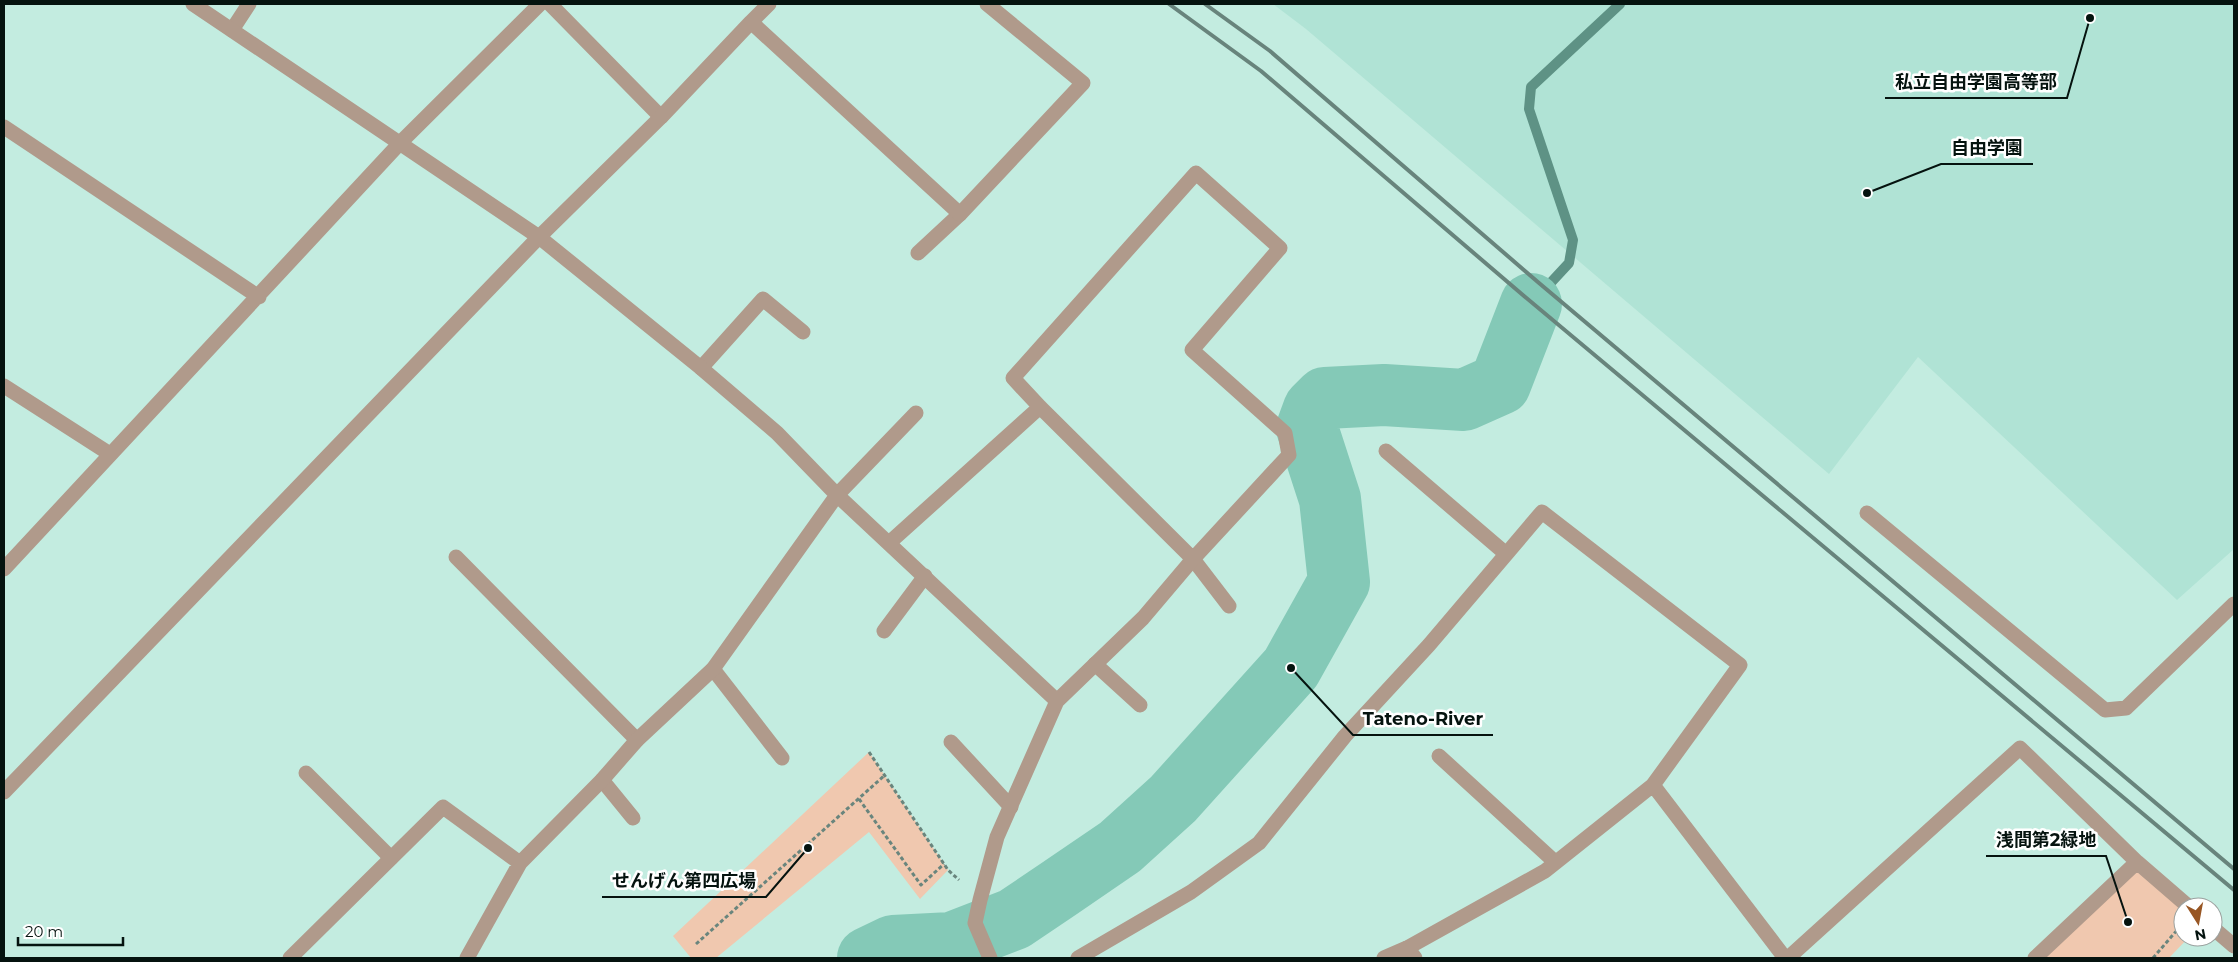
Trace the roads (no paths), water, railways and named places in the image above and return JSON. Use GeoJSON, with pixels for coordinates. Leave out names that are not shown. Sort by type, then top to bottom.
{"type":"FeatureCollection","features":[{"type":"Feature","properties":{"kind":"street"},"geometry":{"type":"LineString","coordinates":[[193,4],[539,237],[701,368],[777,433],[837,495],[1057,701]]}},
{"type":"Feature","properties":{"kind":"street"},"geometry":{"type":"LineString","coordinates":[[232,30],[249,4]]}},
{"type":"Feature","properties":{"kind":"street"},"geometry":{"type":"LineString","coordinates":[[4,569],[400,143],[540,4]]}},
{"type":"Feature","properties":{"kind":"street"},"geometry":{"type":"LineString","coordinates":[[550,4],[661,117]]}},
{"type":"Feature","properties":{"kind":"street"},"geometry":{"type":"LineString","coordinates":[[4,792],[539,237],[661,117],[769,4]]}},
{"type":"Feature","properties":{"kind":"street"},"geometry":{"type":"LineString","coordinates":[[918,253],[960,214],[1083,83],[987,4]]}},
{"type":"Feature","properties":{"kind":"street"},"geometry":{"type":"LineString","coordinates":[[751,22],[960,214]]}},
{"type":"Feature","properties":{"kind":"street"},"geometry":{"type":"LineString","coordinates":[[4,127],[258,296]]}},
{"type":"Feature","properties":{"kind":"street"},"geometry":{"type":"LineString","coordinates":[[990,958],[975,923],[980,900],[997,837],[1057,701],[1143,618],[1193,559],[1289,455],[1285,433],[1192,350],[1280,248],[1196,173],[1013,378],[1193,559],[1229,606]]}},
{"type":"Feature","properties":{"kind":"street"},"geometry":{"type":"LineString","coordinates":[[701,368],[763,299],[803,332]]}},
{"type":"Feature","properties":{"kind":"street"},"geometry":{"type":"LineString","coordinates":[[4,386],[110,454]]}},
{"type":"Feature","properties":{"kind":"street"},"geometry":{"type":"LineString","coordinates":[[889,543],[1040,407]]}},
{"type":"Feature","properties":{"kind":"street"},"geometry":{"type":"LineString","coordinates":[[467,958],[520,863],[602,780],[637,740],[713,669],[837,495],[916,413]]}},
{"type":"Feature","properties":{"kind":"street"},"geometry":{"type":"LineString","coordinates":[[1386,451],[1505,553]]}},
{"type":"Feature","properties":{"kind":"street"},"geometry":{"type":"LineString","coordinates":[[1078,958],[1191,892],[1260,843],[1345,736],[1428,645],[1542,512],[1740,665],[1652,785],[1545,870],[1411,953],[1384,958]]}},
{"type":"Feature","properties":{"kind":"street"},"geometry":{"type":"LineString","coordinates":[[1867,513],[2105,710],[2126,708],[2234,604]]}},
{"type":"Feature","properties":{"kind":"street"},"geometry":{"type":"LineString","coordinates":[[456,556],[637,740]]}},
{"type":"Feature","properties":{"kind":"street"},"geometry":{"type":"LineString","coordinates":[[884,631],[925,576]]}},
{"type":"Feature","properties":{"kind":"street"},"geometry":{"type":"LineString","coordinates":[[1095,664],[1140,705]]}},
{"type":"Feature","properties":{"kind":"street"},"geometry":{"type":"LineString","coordinates":[[713,669],[782,758]]}},
{"type":"Feature","properties":{"kind":"street"},"geometry":{"type":"LineString","coordinates":[[951,742],[1011,806]]}},
{"type":"Feature","properties":{"kind":"street"},"geometry":{"type":"LineString","coordinates":[[1652,785],[1786,958],[2020,748],[2137,862],[2177,897]]}},
{"type":"Feature","properties":{"kind":"street"},"geometry":{"type":"LineString","coordinates":[[1440,756],[1555,862]]}},
{"type":"Feature","properties":{"kind":"street"},"geometry":{"type":"LineString","coordinates":[[306,773],[391,858]]}},
{"type":"Feature","properties":{"kind":"street"},"geometry":{"type":"LineString","coordinates":[[602,780],[633,818]]}},
{"type":"Feature","properties":{"kind":"street"},"geometry":{"type":"LineString","coordinates":[[290,958],[443,807],[520,863]]}},
{"type":"Feature","properties":{"kind":"street"},"geometry":{"type":"LineString","coordinates":[[2041,956],[2137,862]]}},
{"type":"Feature","properties":{"kind":"street"},"geometry":{"type":"LineString","coordinates":[[2223,937],[2234,946]]}},
{"type":"Feature","properties":{"kind":"waterway"},"geometry":{"type":"LineString","coordinates":[[1531,304],[1569,263],[1573,240],[1529,109],[1531,87],[1620,4]]}},
{"type":"Feature","properties":{"kind":"waterway"},"geometry":{"type":"LineString","coordinates":[[868,958],[893,946],[952,943],[1014,919],[1120,847],[1173,799],[1291,668],[1339,582],[1330,499],[1307,428],[1314,409],[1325,398],[1384,395],[1464,400],[1500,384],[1531,304]]}},
{"type":"Feature","properties":{"kind":"railway"},"geometry":{"type":"LineString","coordinates":[[1169,4],[1261,71],[1524,296],[2234,890]]}},
{"type":"Feature","properties":{"kind":"railway"},"geometry":{"type":"LineString","coordinates":[[1205,4],[1270,51],[1539,283],[2234,869]]}},
{"type":"Feature","properties":{"kind":"place","name":"私立自由学園高等部"},"geometry":{"type":"Point","coordinates":[2090,18]}},
{"type":"Feature","properties":{"kind":"place","name":"自由学園"},"geometry":{"type":"Point","coordinates":[1867,193]}},
{"type":"Feature","properties":{"kind":"place","name":"Tateno-River"},"geometry":{"type":"Point","coordinates":[1291,668]}},
{"type":"Feature","properties":{"kind":"place","name":"せんげん第四広場"},"geometry":{"type":"Point","coordinates":[808,848]}},
{"type":"Feature","properties":{"kind":"place","name":"浅間第2緑地"},"geometry":{"type":"Point","coordinates":[2128,922]}}]}
